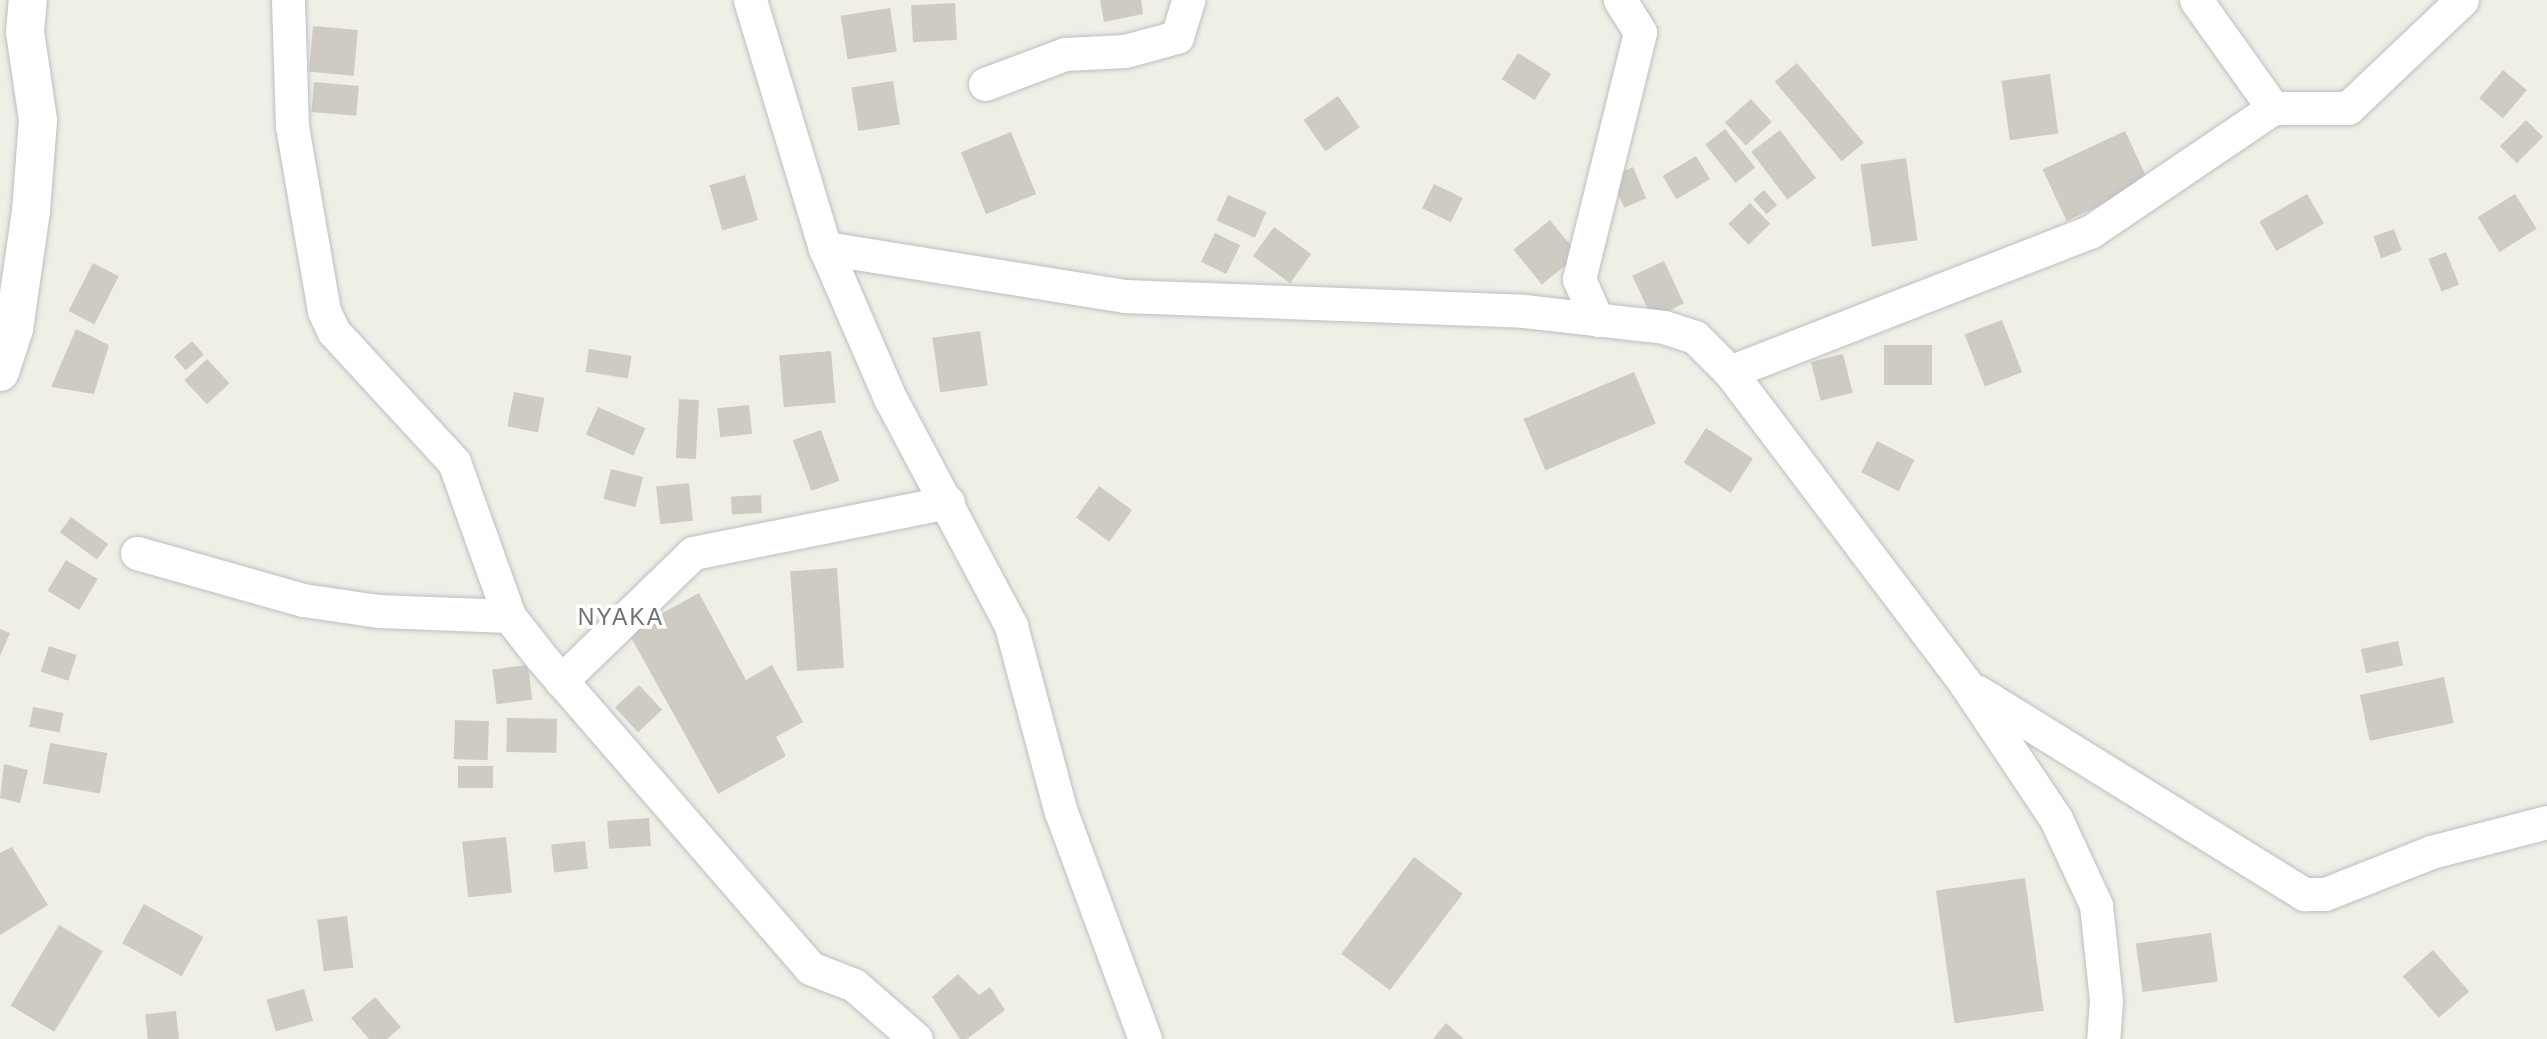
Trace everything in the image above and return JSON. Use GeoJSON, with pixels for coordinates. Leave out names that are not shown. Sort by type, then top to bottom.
{"type":"FeatureCollection","features":[{"type":"Feature","properties":{"kind":"street"},"geometry":{"type":"LineString","coordinates":[[0,372],[13,329],[32,198],[38,120],[25,32],[28,0]]}},
{"type":"Feature","properties":{"kind":"street"},"geometry":{"type":"LineString","coordinates":[[288,0],[292,127],[324,311],[368,374],[465,481],[509,615],[561,681],[810,968],[854,985],[916,1039]]}},
{"type":"Feature","properties":{"kind":"street"},"geometry":{"type":"LineString","coordinates":[[750,0],[825,248],[890,398],[948,502],[1011,626],[1061,812],[1145,1039]]}},
{"type":"Feature","properties":{"kind":"street"},"geometry":{"type":"LineString","coordinates":[[985,84],[1065,54],[1125,51],[1177,37],[1188,0]]}},
{"type":"Feature","properties":{"kind":"street"},"geometry":{"type":"LineString","coordinates":[[1597,320],[1579,279],[1640,32],[1620,0]]}},
{"type":"Feature","properties":{"kind":"street"},"geometry":{"type":"LineString","coordinates":[[2196,0],[2273,108]]}},
{"type":"Feature","properties":{"kind":"street"},"geometry":{"type":"LineString","coordinates":[[1730,372],[2090,232],[2273,108],[2348,108],[2462,0]]}},
{"type":"Feature","properties":{"kind":"street"},"geometry":{"type":"LineString","coordinates":[[825,248],[1124,296],[1269,297],[1597,320],[1695,337],[1730,372],[1965,683],[2082,867],[2096,905],[2103,1039]]}},
{"type":"Feature","properties":{"kind":"street"},"geometry":{"type":"LineString","coordinates":[[561,681],[693,552],[948,502]]}},
{"type":"Feature","properties":{"kind":"street"},"geometry":{"type":"LineString","coordinates":[[137,553],[303,600],[378,611],[509,615]]}},
{"type":"Feature","properties":{"kind":"street"},"geometry":{"type":"LineString","coordinates":[[1965,683],[2304,894],[2325,894],[2431,852],[2547,822]]}},
{"type":"Feature","properties":{"kind":"building"},"geometry":{"type":"Polygon","coordinates":[[[1100,0],[1141,0],[1143,14],[1104,22],[1100,0]]]}},
{"type":"Feature","properties":{"kind":"building"},"geometry":{"type":"Polygon","coordinates":[[[955,3],[957,40],[913,42],[911,5],[955,3]]]}},
{"type":"Feature","properties":{"kind":"building"},"geometry":{"type":"Polygon","coordinates":[[[890,8],[897,51],[847,59],[841,16],[890,8]]]}},
{"type":"Feature","properties":{"kind":"building"},"geometry":{"type":"Polygon","coordinates":[[[313,26],[358,30],[354,76],[309,72],[313,26]]]}},
{"type":"Feature","properties":{"kind":"building"},"geometry":{"type":"Polygon","coordinates":[[[1518,53],[1551,74],[1535,100],[1502,79],[1518,53]]]}},
{"type":"Feature","properties":{"kind":"building"},"geometry":{"type":"Polygon","coordinates":[[[1797,63],[1864,143],[1842,161],[1775,82],[1797,63]]]}},
{"type":"Feature","properties":{"kind":"building"},"geometry":{"type":"Polygon","coordinates":[[[2503,70],[2527,90],[2503,118],[2479,98],[2503,70]]]}},
{"type":"Feature","properties":{"kind":"building"},"geometry":{"type":"Polygon","coordinates":[[[2050,74],[2058,133],[2010,140],[2001,81],[2050,74]]]}},
{"type":"Feature","properties":{"kind":"building"},"geometry":{"type":"Polygon","coordinates":[[[893,81],[900,124],[858,131],[852,88],[893,81]]]}},
{"type":"Feature","properties":{"kind":"building"},"geometry":{"type":"Polygon","coordinates":[[[314,82],[359,86],[356,116],[311,112],[314,82]]]}},
{"type":"Feature","properties":{"kind":"building"},"geometry":{"type":"Polygon","coordinates":[[[1338,96],[1360,127],[1325,151],[1304,120],[1338,96]]]}},
{"type":"Feature","properties":{"kind":"building"},"geometry":{"type":"Polygon","coordinates":[[[1751,99],[1772,122],[1746,145],[1725,122],[1751,99]]]}},
{"type":"Feature","properties":{"kind":"building"},"geometry":{"type":"Polygon","coordinates":[[[2526,120],[2543,137],[2517,163],[2500,146],[2526,120]]]}},
{"type":"Feature","properties":{"kind":"building"},"geometry":{"type":"Polygon","coordinates":[[[1725,129],[1755,168],[1735,183],[1705,144],[1725,129]]]}},
{"type":"Feature","properties":{"kind":"building"},"geometry":{"type":"Polygon","coordinates":[[[1780,130],[1816,178],[1787,200],[1751,152],[1780,130]]]}},
{"type":"Feature","properties":{"kind":"building"},"geometry":{"type":"Polygon","coordinates":[[[2125,131],[2149,183],[2067,221],[2043,169],[2125,131]]]}},
{"type":"Feature","properties":{"kind":"building"},"geometry":{"type":"Polygon","coordinates":[[[1011,132],[1036,194],[986,214],[961,152],[1011,132]]]}},
{"type":"Feature","properties":{"kind":"building"},"geometry":{"type":"Polygon","coordinates":[[[1696,156],[1710,179],[1676,199],[1663,176],[1696,156]]]}},
{"type":"Feature","properties":{"kind":"building"},"geometry":{"type":"Polygon","coordinates":[[[1906,158],[1918,240],[1872,247],[1860,164],[1906,158]]]}},
{"type":"Feature","properties":{"kind":"building"},"geometry":{"type":"Polygon","coordinates":[[[1633,167],[1646,198],[1624,208],[1611,176],[1633,167]]]}},
{"type":"Feature","properties":{"kind":"building"},"geometry":{"type":"Polygon","coordinates":[[[745,175],[758,220],[722,230],[709,185],[745,175]]]}},
{"type":"Feature","properties":{"kind":"building"},"geometry":{"type":"Polygon","coordinates":[[[1434,184],[1463,198],[1451,222],[1422,208],[1434,184]]]}},
{"type":"Feature","properties":{"kind":"building"},"geometry":{"type":"Polygon","coordinates":[[[1764,190],[1777,205],[1767,214],[1753,199],[1764,190]]]}},
{"type":"Feature","properties":{"kind":"building"},"geometry":{"type":"Polygon","coordinates":[[[2307,194],[2324,223],[2276,251],[2259,222],[2307,194]]]}},
{"type":"Feature","properties":{"kind":"building"},"geometry":{"type":"Polygon","coordinates":[[[2515,194],[2537,229],[2499,252],[2478,217],[2515,194]]]}},
{"type":"Feature","properties":{"kind":"building"},"geometry":{"type":"Polygon","coordinates":[[[1228,195],[1266,212],[1255,238],[1217,221],[1228,195]]]}},
{"type":"Feature","properties":{"kind":"building"},"geometry":{"type":"Polygon","coordinates":[[[1750,203],[1770,224],[1749,245],[1728,224],[1750,203]]]}},
{"type":"Feature","properties":{"kind":"building"},"geometry":{"type":"Polygon","coordinates":[[[1550,220],[1578,255],[1542,285],[1513,250],[1550,220]]]}},
{"type":"Feature","properties":{"kind":"building"},"geometry":{"type":"Polygon","coordinates":[[[1274,227],[1311,254],[1290,283],[1253,256],[1274,227]]]}},
{"type":"Feature","properties":{"kind":"building"},"geometry":{"type":"Polygon","coordinates":[[[2394,229],[2402,251],[2381,258],[2373,237],[2394,229]]]}},
{"type":"Feature","properties":{"kind":"building"},"geometry":{"type":"Polygon","coordinates":[[[1215,233],[1240,245],[1226,274],[1201,262],[1215,233]]]}},
{"type":"Feature","properties":{"kind":"building"},"geometry":{"type":"Polygon","coordinates":[[[2446,252],[2459,284],[2441,292],[2428,259],[2446,252]]]}},
{"type":"Feature","properties":{"kind":"building"},"geometry":{"type":"Polygon","coordinates":[[[1664,261],[1684,304],[1652,318],[1632,276],[1664,261]]]}},
{"type":"Feature","properties":{"kind":"building"},"geometry":{"type":"Polygon","coordinates":[[[93,263],[119,276],[94,324],[68,311],[93,263]]]}},
{"type":"Feature","properties":{"kind":"building"},"geometry":{"type":"Polygon","coordinates":[[[2002,320],[2022,372],[1985,387],[1965,334],[2002,320]]]}},
{"type":"Feature","properties":{"kind":"building"},"geometry":{"type":"Polygon","coordinates":[[[76,329],[109,345],[94,394],[51,387],[76,329]]]}},
{"type":"Feature","properties":{"kind":"building"},"geometry":{"type":"Polygon","coordinates":[[[980,331],[988,385],[940,392],[932,338],[980,331]]]}},
{"type":"Feature","properties":{"kind":"building"},"geometry":{"type":"Polygon","coordinates":[[[192,341],[204,355],[186,370],[174,357],[192,341]]]}},
{"type":"Feature","properties":{"kind":"building"},"geometry":{"type":"Polygon","coordinates":[[[1884,345],[1932,345],[1932,385],[1884,385],[1884,345]]]}},
{"type":"Feature","properties":{"kind":"building"},"geometry":{"type":"Polygon","coordinates":[[[589,349],[631,356],[628,378],[585,372],[589,349]]]}},
{"type":"Feature","properties":{"kind":"building"},"geometry":{"type":"Polygon","coordinates":[[[831,351],[836,403],[784,407],[779,356],[831,351]]]}},
{"type":"Feature","properties":{"kind":"building"},"geometry":{"type":"Polygon","coordinates":[[[1843,354],[1853,393],[1821,401],[1811,362],[1843,354]]]}},
{"type":"Feature","properties":{"kind":"building"},"geometry":{"type":"Polygon","coordinates":[[[207,359],[230,383],[207,404],[184,380],[207,359]]]}},
{"type":"Feature","properties":{"kind":"building"},"geometry":{"type":"Polygon","coordinates":[[[1634,372],[1656,424],[1545,470],[1524,419],[1634,372]]]}},
{"type":"Feature","properties":{"kind":"building"},"geometry":{"type":"Polygon","coordinates":[[[514,392],[544,398],[538,432],[507,426],[514,392]]]}},
{"type":"Feature","properties":{"kind":"building"},"geometry":{"type":"Polygon","coordinates":[[[679,399],[699,400],[696,459],[676,458],[679,399]]]}},
{"type":"Feature","properties":{"kind":"building"},"geometry":{"type":"Polygon","coordinates":[[[749,405],[752,434],[720,437],[717,408],[749,405]]]}},
{"type":"Feature","properties":{"kind":"building"},"geometry":{"type":"Polygon","coordinates":[[[598,407],[646,428],[633,456],[586,434],[598,407]]]}},
{"type":"Feature","properties":{"kind":"building"},"geometry":{"type":"Polygon","coordinates":[[[1706,428],[1753,458],[1731,493],[1684,462],[1706,428]]]}},
{"type":"Feature","properties":{"kind":"building"},"geometry":{"type":"Polygon","coordinates":[[[821,430],[839,481],[811,491],[793,440],[821,430]]]}},
{"type":"Feature","properties":{"kind":"building"},"geometry":{"type":"Polygon","coordinates":[[[1877,441],[1914,460],[1899,491],[1861,472],[1877,441]]]}},
{"type":"Feature","properties":{"kind":"building"},"geometry":{"type":"Polygon","coordinates":[[[611,469],[643,477],[636,507],[604,499],[611,469]]]}},
{"type":"Feature","properties":{"kind":"building"},"geometry":{"type":"Polygon","coordinates":[[[689,483],[693,521],[660,524],[656,486],[689,483]]]}},
{"type":"Feature","properties":{"kind":"building"},"geometry":{"type":"Polygon","coordinates":[[[1099,486],[1132,510],[1109,542],[1076,518],[1099,486]]]}},
{"type":"Feature","properties":{"kind":"building"},"geometry":{"type":"Polygon","coordinates":[[[761,495],[762,513],[732,515],[731,497],[761,495]]]}},
{"type":"Feature","properties":{"kind":"building"},"geometry":{"type":"Polygon","coordinates":[[[71,517],[108,544],[97,559],[60,532],[71,517]]]}},
{"type":"Feature","properties":{"kind":"building"},"geometry":{"type":"Polygon","coordinates":[[[66,560],[98,579],[79,610],[47,591],[66,560]]]}},
{"type":"Feature","properties":{"kind":"building"},"geometry":{"type":"Polygon","coordinates":[[[837,568],[844,668],[797,671],[790,571],[837,568]]]}},
{"type":"Feature","properties":{"kind":"building"},"geometry":{"type":"Polygon","coordinates":[[[699,593],[746,680],[772,665],[803,722],[776,737],[786,756],[718,794],[628,632],[699,593]]]}},
{"type":"Feature","properties":{"kind":"building"},"geometry":{"type":"Polygon","coordinates":[[[0,629],[10,633],[0,656],[0,629]]]}},
{"type":"Feature","properties":{"kind":"building"},"geometry":{"type":"Polygon","coordinates":[[[2398,641],[2403,665],[2366,673],[2361,649],[2398,641]]]}},
{"type":"Feature","properties":{"kind":"building"},"geometry":{"type":"Polygon","coordinates":[[[49,646],[77,655],[68,681],[41,672],[49,646]]]}},
{"type":"Feature","properties":{"kind":"building"},"geometry":{"type":"Polygon","coordinates":[[[528,665],[532,700],[497,704],[492,669],[528,665]]]}},
{"type":"Feature","properties":{"kind":"building"},"geometry":{"type":"Polygon","coordinates":[[[2444,677],[2454,723],[2370,741],[2360,695],[2444,677]]]}},
{"type":"Feature","properties":{"kind":"building"},"geometry":{"type":"Polygon","coordinates":[[[639,685],[662,710],[638,732],[615,708],[639,685]]]}},
{"type":"Feature","properties":{"kind":"building"},"geometry":{"type":"Polygon","coordinates":[[[33,707],[63,713],[60,733],[29,727],[33,707]]]}},
{"type":"Feature","properties":{"kind":"building"},"geometry":{"type":"Polygon","coordinates":[[[507,718],[557,719],[556,753],[506,752],[507,718]]]}},
{"type":"Feature","properties":{"kind":"building"},"geometry":{"type":"Polygon","coordinates":[[[455,720],[489,721],[488,760],[454,759],[455,720]]]}},
{"type":"Feature","properties":{"kind":"building"},"geometry":{"type":"Polygon","coordinates":[[[50,743],[107,753],[100,793],[43,783],[50,743]]]}},
{"type":"Feature","properties":{"kind":"building"},"geometry":{"type":"Polygon","coordinates":[[[4,764],[28,770],[20,803],[0,798],[4,764]]]}},
{"type":"Feature","properties":{"kind":"building"},"geometry":{"type":"Polygon","coordinates":[[[458,766],[493,766],[493,788],[458,788],[458,766]]]}},
{"type":"Feature","properties":{"kind":"building"},"geometry":{"type":"Polygon","coordinates":[[[649,818],[651,846],[609,849],[607,821],[649,818]]]}},
{"type":"Feature","properties":{"kind":"building"},"geometry":{"type":"Polygon","coordinates":[[[506,837],[512,893],[468,897],[462,842],[506,837]]]}},
{"type":"Feature","properties":{"kind":"building"},"geometry":{"type":"Polygon","coordinates":[[[585,841],[588,869],[554,872],[551,845],[585,841]]]}},
{"type":"Feature","properties":{"kind":"building"},"geometry":{"type":"Polygon","coordinates":[[[12,847],[48,905],[0,935],[0,853],[12,847]]]}},
{"type":"Feature","properties":{"kind":"building"},"geometry":{"type":"Polygon","coordinates":[[[1414,857],[1463,894],[1390,990],[1341,954],[1414,857]]]}},
{"type":"Feature","properties":{"kind":"building"},"geometry":{"type":"Polygon","coordinates":[[[2025,878],[2044,1011],[1955,1023],[1936,891],[2025,878]]]}},
{"type":"Feature","properties":{"kind":"building"},"geometry":{"type":"Polygon","coordinates":[[[144,904],[203,937],[182,976],[122,943],[144,904]]]}},
{"type":"Feature","properties":{"kind":"building"},"geometry":{"type":"Polygon","coordinates":[[[347,916],[353,968],[324,971],[317,920],[347,916]]]}},
{"type":"Feature","properties":{"kind":"building"},"geometry":{"type":"Polygon","coordinates":[[[59,925],[103,951],[54,1032],[11,1006],[59,925]]]}},
{"type":"Feature","properties":{"kind":"building"},"geometry":{"type":"Polygon","coordinates":[[[2211,933],[2218,982],[2143,992],[2136,944],[2211,933]]]}},
{"type":"Feature","properties":{"kind":"building"},"geometry":{"type":"Polygon","coordinates":[[[2433,950],[2469,992],[2439,1018],[2403,976],[2433,950]]]}},
{"type":"Feature","properties":{"kind":"building"},"geometry":{"type":"Polygon","coordinates":[[[958,974],[979,995],[990,987],[1005,1010],[967,1039],[960,1039],[932,997],[958,974]]]}},
{"type":"Feature","properties":{"kind":"building"},"geometry":{"type":"Polygon","coordinates":[[[304,989],[313,1021],[276,1031],[267,1000],[304,989]]]}},
{"type":"Feature","properties":{"kind":"building"},"geometry":{"type":"Polygon","coordinates":[[[375,997],[401,1027],[387,1039],[369,1039],[351,1018],[375,997]]]}},
{"type":"Feature","properties":{"kind":"building"},"geometry":{"type":"Polygon","coordinates":[[[176,1011],[179,1039],[148,1039],[145,1014],[176,1011]]]}},
{"type":"Feature","properties":{"kind":"building"},"geometry":{"type":"Polygon","coordinates":[[[1446,1023],[1464,1039],[1433,1039],[1446,1023]]]}},
{"type":"Feature","properties":{"kind":"district","name":"NYAKA"},"geometry":{"type":"Point","coordinates":[621,617]}}]}
